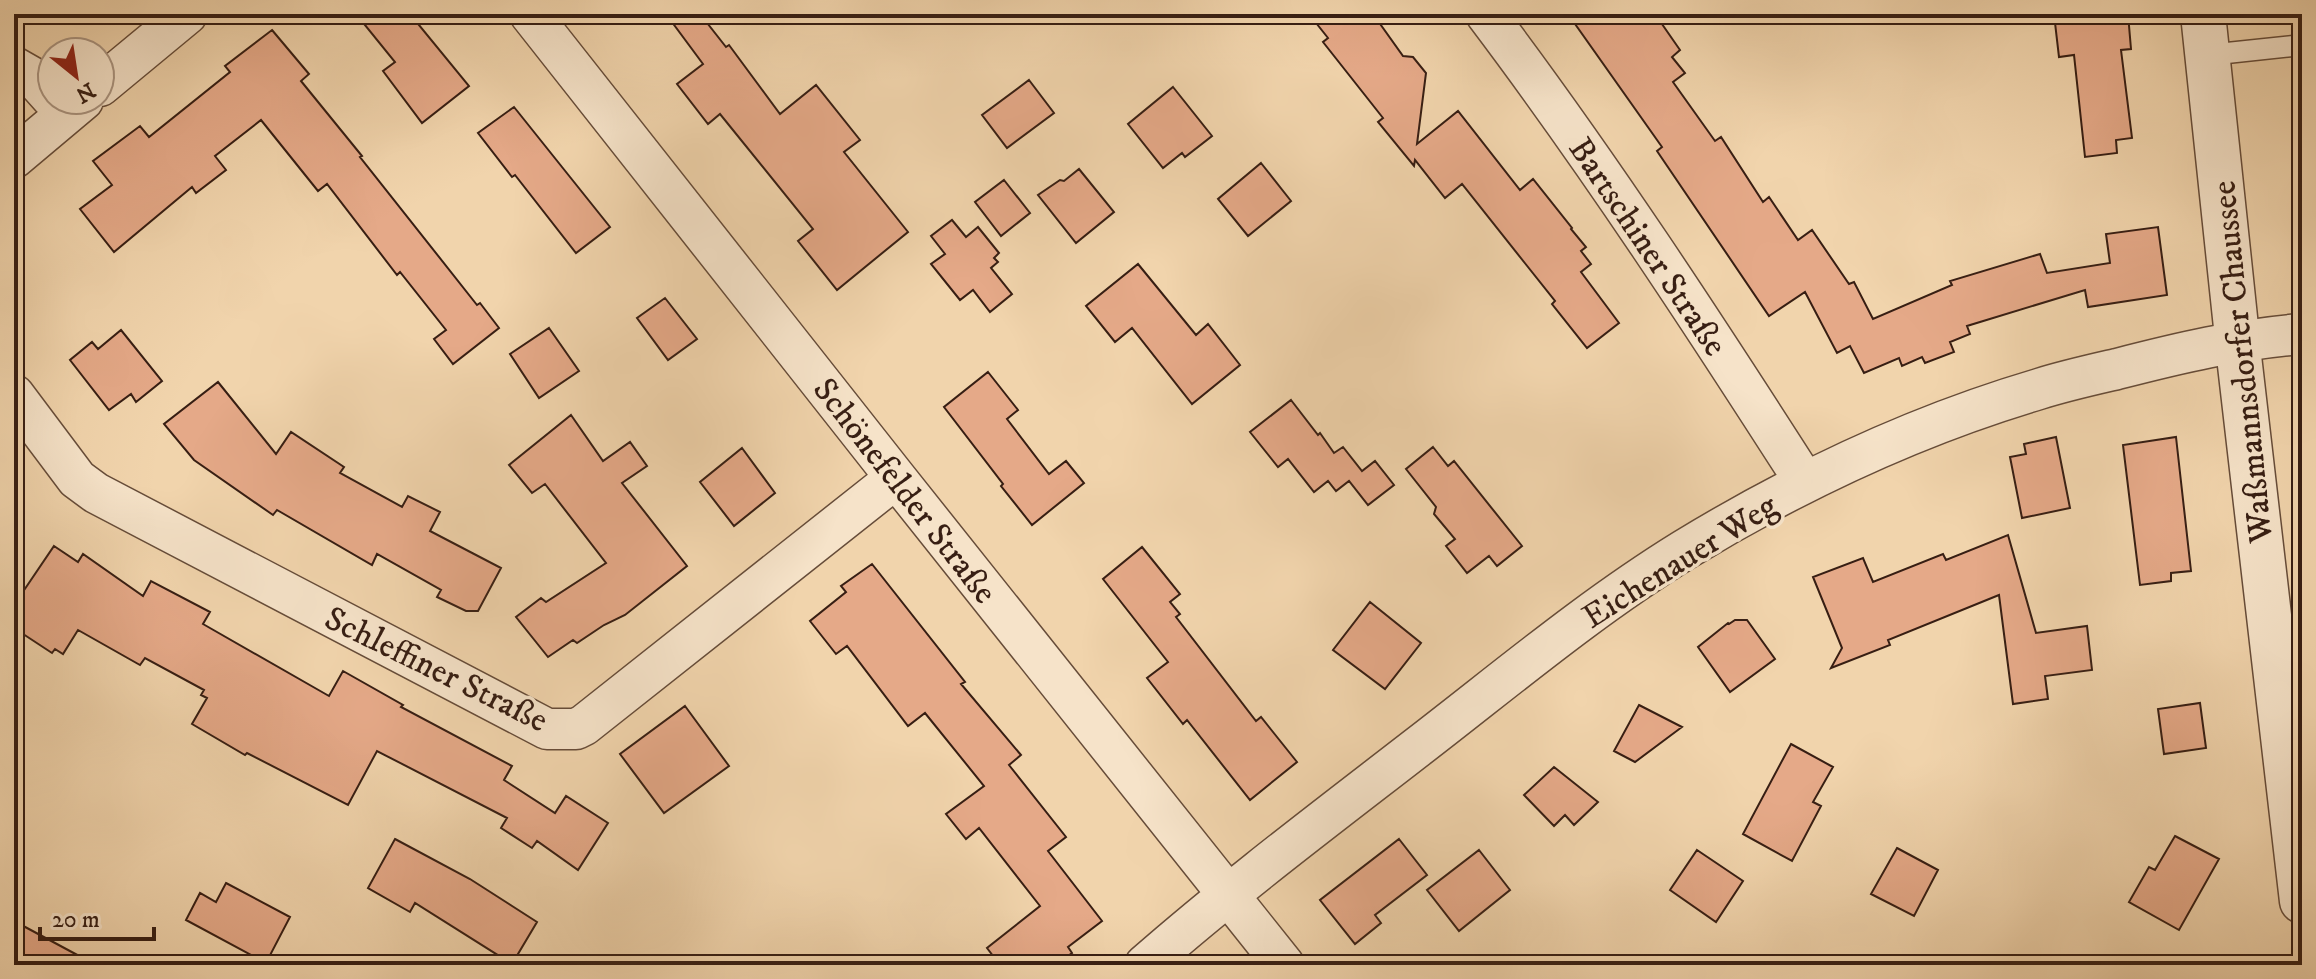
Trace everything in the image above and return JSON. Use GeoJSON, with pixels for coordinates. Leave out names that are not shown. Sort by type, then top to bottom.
{"type":"FeatureCollection","features":[{"type":"Feature","properties":{"kind":"street"},"geometry":{"type":"LineString","coordinates":[[116,73],[187,14]]}},
{"type":"Feature","properties":{"kind":"street","name":"Schönefelder Straße"},"geometry":{"type":"LineString","coordinates":[[530,14],[1284,965]]}},
{"type":"Feature","properties":{"kind":"street","name":"Bartschiner Straße"},"geometry":{"type":"LineString","coordinates":[[1486,14],[1645,238],[1805,482]]}},
{"type":"Feature","properties":{"kind":"street","name":"Waßmannsdorfer Chaussee"},"geometry":{"type":"LineString","coordinates":[[2206,34],[2237,342],[2302,901]]}},
{"type":"Feature","properties":{"kind":"street"},"geometry":{"type":"LineString","coordinates":[[14,67],[36,80]]}},
{"type":"Feature","properties":{"kind":"street"},"geometry":{"type":"LineString","coordinates":[[14,158],[52,116]]}},
{"type":"Feature","properties":{"kind":"street","name":"Eichenauer Weg"},"geometry":{"type":"LineString","coordinates":[[1145,965],[1230,894],[1559,637],[1682,551],[1805,482],[1923,429],[2038,389],[2201,347],[2302,334]]}},
{"type":"Feature","properties":{"kind":"street","name":"Schleffiner Straße"},"geometry":{"type":"LineString","coordinates":[[14,395],[77,479],[96,493],[547,729],[576,729],[584,725],[896,478]]}},
{"type":"Feature","properties":{"kind":"lane"},"geometry":{"type":"LineString","coordinates":[[2206,34],[2302,45]]}},
{"type":"Feature","properties":{"kind":"building"},"geometry":{"type":"Polygon","coordinates":[[[356,14],[410,14],[469,86],[422,123],[383,71],[395,62],[356,14]]]}},
{"type":"Feature","properties":{"kind":"building"},"geometry":{"type":"Polygon","coordinates":[[[666,14],[700,14],[726,47],[729,45],[780,114],[816,85],[860,140],[844,152],[908,232],[837,290],[798,241],[813,229],[720,114],[708,124],[677,84],[703,64],[666,14]]]}},
{"type":"Feature","properties":{"kind":"building"},"geometry":{"type":"Polygon","coordinates":[[[1309,14],[1373,14],[1403,56],[1413,57],[1426,73],[1417,144],[1458,111],[1520,190],[1533,179],[1572,228],[1586,247],[1581,251],[1591,264],[1581,272],[1619,323],[1587,348],[1552,304],[1555,301],[1462,184],[1445,198],[1415,160],[1414,166],[1378,122],[1383,118],[1323,42],[1328,38],[1309,14]]]}},
{"type":"Feature","properties":{"kind":"building"},"geometry":{"type":"Polygon","coordinates":[[[1568,14],[1655,14],[1680,50],[1672,57],[1685,73],[1673,82],[1715,141],[1721,137],[1763,202],[1769,197],[1798,240],[1812,230],[1849,284],[1854,282],[1873,319],[1952,285],[1950,281],[2040,254],[2047,273],[2110,263],[2106,234],[2158,227],[2167,295],[2088,307],[2085,290],[1967,326],[1970,334],[1950,342],[1954,352],[1925,363],[1922,357],[1902,366],[1899,358],[1864,373],[1850,346],[1837,353],[1805,292],[1769,316],[1657,151],[1662,147],[1568,14]]]}},
{"type":"Feature","properties":{"kind":"building"},"geometry":{"type":"Polygon","coordinates":[[[2054,14],[2128,14],[2131,49],[2121,50],[2132,138],[2116,140],[2117,153],[2085,157],[2074,55],[2059,57],[2054,14]]]}},
{"type":"Feature","properties":{"kind":"building"},"geometry":{"type":"Polygon","coordinates":[[[272,30],[309,74],[301,81],[477,305],[480,303],[499,328],[453,364],[434,339],[446,330],[400,272],[397,275],[327,184],[318,191],[261,120],[215,156],[226,170],[196,193],[192,187],[114,252],[80,209],[112,185],[93,161],[140,126],[149,137],[230,72],[225,66],[272,30]]]}},
{"type":"Feature","properties":{"kind":"building"},"geometry":{"type":"Polygon","coordinates":[[[1029,80],[1054,113],[1007,148],[982,115],[1029,80]]]}},
{"type":"Feature","properties":{"kind":"building"},"geometry":{"type":"Polygon","coordinates":[[[1173,87],[1212,136],[1185,157],[1182,153],[1163,168],[1128,124],[1173,87]]]}},
{"type":"Feature","properties":{"kind":"building"},"geometry":{"type":"Polygon","coordinates":[[[514,107],[610,227],[576,253],[478,133],[514,107]]]}},
{"type":"Feature","properties":{"kind":"building"},"geometry":{"type":"Polygon","coordinates":[[[1261,163],[1291,201],[1248,236],[1218,199],[1261,163]]]}},
{"type":"Feature","properties":{"kind":"building"},"geometry":{"type":"Polygon","coordinates":[[[1079,169],[1114,212],[1076,243],[1038,195],[1079,169]]]}},
{"type":"Feature","properties":{"kind":"building"},"geometry":{"type":"Polygon","coordinates":[[[1004,180],[1030,213],[1001,236],[975,202],[1004,180]]]}},
{"type":"Feature","properties":{"kind":"building"},"geometry":{"type":"Polygon","coordinates":[[[952,220],[966,237],[978,227],[999,253],[994,258],[998,262],[991,268],[1012,294],[990,312],[973,290],[960,300],[931,264],[945,254],[931,236],[952,220]]]}},
{"type":"Feature","properties":{"kind":"building"},"geometry":{"type":"Polygon","coordinates":[[[1138,264],[1196,335],[1208,324],[1240,365],[1192,404],[1132,328],[1115,342],[1086,306],[1138,264]]]}},
{"type":"Feature","properties":{"kind":"building"},"geometry":{"type":"Polygon","coordinates":[[[665,298],[697,339],[668,360],[637,318],[665,298]]]}},
{"type":"Feature","properties":{"kind":"building"},"geometry":{"type":"Polygon","coordinates":[[[549,328],[579,371],[539,398],[510,354],[549,328]]]}},
{"type":"Feature","properties":{"kind":"building"},"geometry":{"type":"Polygon","coordinates":[[[121,330],[162,381],[136,402],[131,394],[109,410],[70,360],[92,342],[98,349],[121,330]]]}},
{"type":"Feature","properties":{"kind":"building"},"geometry":{"type":"Polygon","coordinates":[[[988,372],[1018,410],[1007,419],[1049,474],[1066,461],[1084,483],[1032,525],[944,407],[988,372]]]}},
{"type":"Feature","properties":{"kind":"building"},"geometry":{"type":"Polygon","coordinates":[[[218,382],[276,454],[291,432],[344,467],[340,473],[402,507],[408,496],[440,512],[430,531],[501,568],[478,611],[466,611],[437,597],[441,590],[377,554],[372,565],[277,510],[273,515],[194,460],[164,424],[218,382]]]}},
{"type":"Feature","properties":{"kind":"building"},"geometry":{"type":"Polygon","coordinates":[[[1291,400],[1334,453],[1343,447],[1362,471],[1375,461],[1394,485],[1368,505],[1349,481],[1336,491],[1328,481],[1314,492],[1288,459],[1278,467],[1250,432],[1291,400]]]}},
{"type":"Feature","properties":{"kind":"building"},"geometry":{"type":"Polygon","coordinates":[[[571,415],[603,461],[630,442],[647,466],[622,483],[687,566],[625,615],[577,643],[573,640],[548,657],[516,617],[541,598],[546,602],[606,563],[545,484],[532,493],[509,465],[571,415]]]}},
{"type":"Feature","properties":{"kind":"building"},"geometry":{"type":"Polygon","coordinates":[[[2056,437],[2070,508],[2022,518],[2010,457],[2026,454],[2024,444],[2056,437]]]}},
{"type":"Feature","properties":{"kind":"building"},"geometry":{"type":"Polygon","coordinates":[[[2176,437],[2191,571],[2171,573],[2171,581],[2140,585],[2123,445],[2176,437]]]}},
{"type":"Feature","properties":{"kind":"building"},"geometry":{"type":"Polygon","coordinates":[[[1433,447],[1448,466],[1454,461],[1522,546],[1497,566],[1489,556],[1467,573],[1446,546],[1455,539],[1434,514],[1436,507],[1406,469],[1433,447]]]}},
{"type":"Feature","properties":{"kind":"building"},"geometry":{"type":"Polygon","coordinates":[[[742,448],[775,493],[734,526],[700,482],[742,448]]]}},
{"type":"Feature","properties":{"kind":"building"},"geometry":{"type":"Polygon","coordinates":[[[2008,535],[2036,633],[2087,626],[2092,670],[2045,676],[2048,699],[2013,704],[1999,595],[1888,640],[1890,645],[1831,668],[1842,648],[1813,577],[1863,558],[1873,582],[1943,554],[1946,560],[2008,535]]]}},
{"type":"Feature","properties":{"kind":"building"},"geometry":{"type":"Polygon","coordinates":[[[54,546],[78,562],[83,554],[143,596],[151,581],[210,612],[203,624],[329,696],[343,671],[403,705],[401,707],[512,766],[504,780],[555,813],[566,796],[608,823],[578,870],[537,841],[532,848],[501,828],[507,818],[377,751],[348,805],[247,753],[245,755],[192,724],[207,698],[201,695],[204,690],[145,658],[140,665],[78,630],[63,654],[55,649],[52,653],[14,628],[14,605],[54,546]]]}},
{"type":"Feature","properties":{"kind":"building"},"geometry":{"type":"Polygon","coordinates":[[[1142,547],[1180,594],[1170,602],[1180,614],[1176,617],[1256,721],[1261,717],[1297,762],[1250,800],[1187,720],[1183,724],[1147,678],[1168,662],[1103,579],[1142,547]]]}},
{"type":"Feature","properties":{"kind":"building"},"geometry":{"type":"Polygon","coordinates":[[[872,564],[965,682],[961,684],[1021,755],[1009,765],[1066,837],[1048,851],[1102,921],[1068,947],[1072,953],[1056,965],[1000,965],[987,948],[1040,906],[979,828],[966,839],[946,814],[984,786],[925,713],[908,726],[847,646],[836,654],[810,621],[846,592],[841,586],[872,564]]]}},
{"type":"Feature","properties":{"kind":"building"},"geometry":{"type":"Polygon","coordinates":[[[1370,602],[1421,643],[1385,689],[1333,650],[1370,602]]]}},
{"type":"Feature","properties":{"kind":"building"},"geometry":{"type":"Polygon","coordinates":[[[1735,620],[1747,620],[1775,659],[1730,692],[1698,647],[1735,620]]]}},
{"type":"Feature","properties":{"kind":"building"},"geometry":{"type":"Polygon","coordinates":[[[2200,703],[2206,748],[2164,754],[2158,709],[2200,703]]]}},
{"type":"Feature","properties":{"kind":"building"},"geometry":{"type":"Polygon","coordinates":[[[1639,705],[1682,727],[1635,762],[1614,751],[1639,705]]]}},
{"type":"Feature","properties":{"kind":"building"},"geometry":{"type":"Polygon","coordinates":[[[685,706],[729,766],[664,813],[620,754],[685,706]]]}},
{"type":"Feature","properties":{"kind":"building"},"geometry":{"type":"Polygon","coordinates":[[[1791,744],[1833,767],[1813,802],[1821,806],[1792,861],[1743,834],[1791,744]]]}},
{"type":"Feature","properties":{"kind":"building"},"geometry":{"type":"Polygon","coordinates":[[[1554,767],[1598,802],[1574,825],[1565,815],[1554,826],[1524,795],[1554,767]]]}},
{"type":"Feature","properties":{"kind":"building"},"geometry":{"type":"Polygon","coordinates":[[[2175,836],[2219,859],[2179,930],[2129,902],[2149,867],[2155,870],[2175,836]]]}},
{"type":"Feature","properties":{"kind":"building"},"geometry":{"type":"Polygon","coordinates":[[[395,839],[470,879],[537,922],[512,964],[415,903],[410,912],[368,888],[395,839]]]}},
{"type":"Feature","properties":{"kind":"building"},"geometry":{"type":"Polygon","coordinates":[[[1399,839],[1427,875],[1375,915],[1381,923],[1355,944],[1320,900],[1399,839]]]}},
{"type":"Feature","properties":{"kind":"building"},"geometry":{"type":"Polygon","coordinates":[[[1897,848],[1938,870],[1914,916],[1871,894],[1897,848]]]}},
{"type":"Feature","properties":{"kind":"building"},"geometry":{"type":"Polygon","coordinates":[[[1479,850],[1510,890],[1459,931],[1427,890],[1479,850]]]}},
{"type":"Feature","properties":{"kind":"building"},"geometry":{"type":"Polygon","coordinates":[[[1697,850],[1743,881],[1716,922],[1670,890],[1697,850]]]}},
{"type":"Feature","properties":{"kind":"building"},"geometry":{"type":"Polygon","coordinates":[[[226,883],[290,917],[266,963],[186,920],[200,893],[216,902],[226,883]]]}},
{"type":"Feature","properties":{"kind":"building"},"geometry":{"type":"Polygon","coordinates":[[[14,921],[96,965],[14,965],[14,921]]]}}]}
